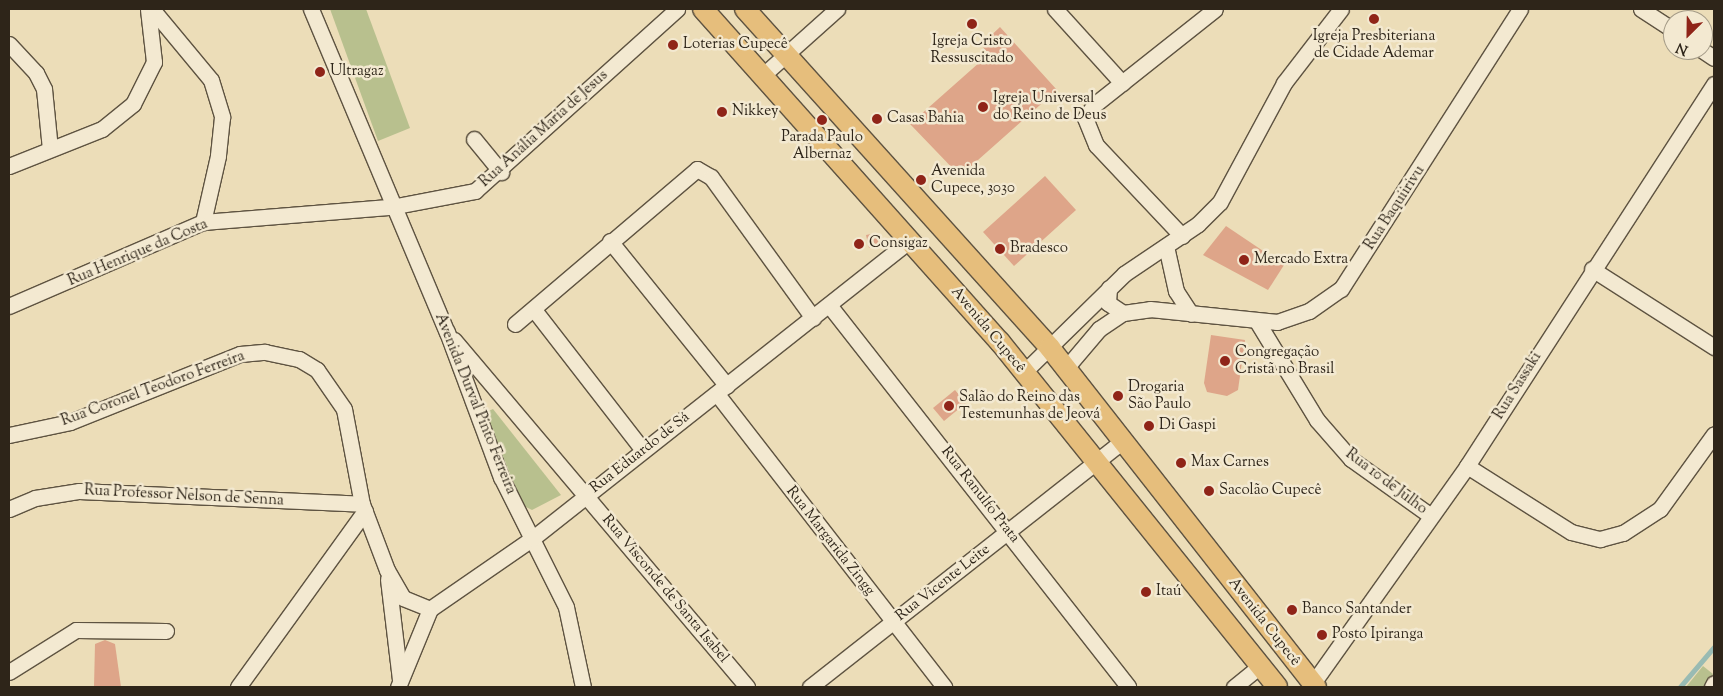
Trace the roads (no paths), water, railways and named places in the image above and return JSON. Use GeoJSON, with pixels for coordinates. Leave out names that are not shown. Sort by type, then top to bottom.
{"type":"FeatureCollection","features":[{"type":"Feature","properties":{"kind":"main road","name":"Avenida Cupecê"},"geometry":{"type":"LineString","coordinates":[[703,9],[1024,372],[1094,464],[1277,687]]}},
{"type":"Feature","properties":{"kind":"main road","name":"Avenida Cupecê"},"geometry":{"type":"LineString","coordinates":[[745,9],[1050,348],[1315,685]]}},
{"type":"Feature","properties":{"kind":"street"},"geometry":{"type":"LineString","coordinates":[[9,166],[102,130],[133,104],[154,62],[150,9]]}},
{"type":"Feature","properties":{"kind":"street"},"geometry":{"type":"LineString","coordinates":[[150,9],[211,80],[222,117],[218,156],[203,222]]}},
{"type":"Feature","properties":{"kind":"street","name":"Avenida Durval Pinto Ferreira"},"geometry":{"type":"LineString","coordinates":[[311,9],[391,207],[447,332],[502,477],[566,607],[583,687]]}},
{"type":"Feature","properties":{"kind":"street","name":"Rua Anália Maria de Jesus"},"geometry":{"type":"LineString","coordinates":[[391,207],[458,197],[501,172],[677,9]]}},
{"type":"Feature","properties":{"kind":"street"},"geometry":{"type":"LineString","coordinates":[[762,76],[837,9]]}},
{"type":"Feature","properties":{"kind":"street"},"geometry":{"type":"LineString","coordinates":[[1056,9],[1122,83]]}},
{"type":"Feature","properties":{"kind":"street"},"geometry":{"type":"LineString","coordinates":[[1024,372],[1108,288],[1149,254],[1182,236],[1220,202],[1284,83],[1341,9]]}},
{"type":"Feature","properties":{"kind":"street","name":"Rua Baquiirivu"},"geometry":{"type":"LineString","coordinates":[[1066,368],[1099,329],[1123,313],[1150,309],[1258,323],[1296,317],[1341,288],[1520,9]]}},
{"type":"Feature","properties":{"kind":"street"},"geometry":{"type":"LineString","coordinates":[[1641,9],[1663,23]]}},
{"type":"Feature","properties":{"kind":"street"},"geometry":{"type":"LineString","coordinates":[[1182,236],[1096,145],[1085,126],[1087,113],[1212,12]]}},
{"type":"Feature","properties":{"kind":"street"},"geometry":{"type":"LineString","coordinates":[[9,44],[36,73],[44,89],[50,149]]}},
{"type":"Feature","properties":{"kind":"street","name":"Rua Sassaki"},"geometry":{"type":"LineString","coordinates":[[1315,685],[1467,466],[1592,269],[1714,84]]}},
{"type":"Feature","properties":{"kind":"street"},"geometry":{"type":"LineString","coordinates":[[474,139],[501,172]]}},
{"type":"Feature","properties":{"kind":"street"},"geometry":{"type":"LineString","coordinates":[[515,324],[535,311],[610,241],[689,172],[700,169],[711,177],[812,318]]}},
{"type":"Feature","properties":{"kind":"street","name":"Rua Henrique da Costa"},"geometry":{"type":"LineString","coordinates":[[9,306],[203,222],[391,207]]}},
{"type":"Feature","properties":{"kind":"street","name":"Rua Margarida Zingg"},"geometry":{"type":"LineString","coordinates":[[610,241],[893,623],[944,687]]}},
{"type":"Feature","properties":{"kind":"street","name":"Rua Eduardo de Sá"},"geometry":{"type":"LineString","coordinates":[[430,609],[533,538],[642,449],[722,390],[909,241]]}},
{"type":"Feature","properties":{"kind":"street"},"geometry":{"type":"LineString","coordinates":[[1166,246],[1176,291],[1191,314]]}},
{"type":"Feature","properties":{"kind":"street"},"geometry":{"type":"LineString","coordinates":[[1592,269],[1714,346]]}},
{"type":"Feature","properties":{"kind":"street"},"geometry":{"type":"LineString","coordinates":[[1108,288],[1108,303],[1123,313]]}},
{"type":"Feature","properties":{"kind":"street"},"geometry":{"type":"LineString","coordinates":[[1150,309],[1176,291]]}},
{"type":"Feature","properties":{"kind":"street","name":"Rua Ranulfo Prata"},"geometry":{"type":"LineString","coordinates":[[830,305],[1128,687]]}},
{"type":"Feature","properties":{"kind":"street"},"geometry":{"type":"LineString","coordinates":[[535,311],[642,449]]}},
{"type":"Feature","properties":{"kind":"street","name":"Rua 10 de Julho"},"geometry":{"type":"LineString","coordinates":[[1258,323],[1317,420],[1346,453],[1431,516]]}},
{"type":"Feature","properties":{"kind":"street","name":"Rua Visconde de Santa Isabel"},"geometry":{"type":"LineString","coordinates":[[447,332],[747,687]]}},
{"type":"Feature","properties":{"kind":"street","name":"Rua Coronel Teodoro Ferreira"},"geometry":{"type":"LineString","coordinates":[[9,435],[70,422],[240,354],[283,354],[317,370],[338,396],[344,409],[364,508],[386,570],[403,598],[430,609]]}},
{"type":"Feature","properties":{"kind":"street"},"geometry":{"type":"LineString","coordinates":[[1467,466],[1571,532],[1600,539],[1623,533],[1660,509],[1714,434]]}},
{"type":"Feature","properties":{"kind":"street","name":"Rua Vicente Leite"},"geometry":{"type":"LineString","coordinates":[[810,687],[1123,441]]}},
{"type":"Feature","properties":{"kind":"street","name":"Rua Professor Nelson de Senna"},"geometry":{"type":"LineString","coordinates":[[9,509],[35,498],[79,491],[364,508]]}},
{"type":"Feature","properties":{"kind":"street"},"geometry":{"type":"LineString","coordinates":[[238,687],[364,508]]}},
{"type":"Feature","properties":{"kind":"street"},"geometry":{"type":"LineString","coordinates":[[386,570],[399,686]]}},
{"type":"Feature","properties":{"kind":"street"},"geometry":{"type":"LineString","coordinates":[[399,686],[430,609]]}},
{"type":"Feature","properties":{"kind":"street"},"geometry":{"type":"LineString","coordinates":[[9,672],[76,630],[166,631]]}},
{"type":"Feature","properties":{"kind":"street"},"geometry":{"type":"LineString","coordinates":[[1234,687],[1260,666]]}},
{"type":"Feature","properties":{"kind":"street"},"geometry":{"type":"LineString","coordinates":[[1712,687],[1714,683]]}},
{"type":"Feature","properties":{"kind":"waterway"},"geometry":{"type":"LineString","coordinates":[[1680,687],[1714,647]]}},
{"type":"Feature","properties":{"kind":"place","name":"Igreja Presbiteriana de Cidade Ademar"},"geometry":{"type":"Point","coordinates":[1374,19]}},
{"type":"Feature","properties":{"kind":"place","name":"Igreja Cristo Ressuscitado"},"geometry":{"type":"Point","coordinates":[972,24]}},
{"type":"Feature","properties":{"kind":"place","name":"Loterias Cupecê"},"geometry":{"type":"Point","coordinates":[673,45]}},
{"type":"Feature","properties":{"kind":"place","name":"Ultragaz"},"geometry":{"type":"Point","coordinates":[320,72]}},
{"type":"Feature","properties":{"kind":"place","name":"Igreja Universal do Reino de Deus"},"geometry":{"type":"Point","coordinates":[983,107]}},
{"type":"Feature","properties":{"kind":"place","name":"Nikkey"},"geometry":{"type":"Point","coordinates":[722,112]}},
{"type":"Feature","properties":{"kind":"place","name":"Casas Bahia"},"geometry":{"type":"Point","coordinates":[877,119]}},
{"type":"Feature","properties":{"kind":"place","name":"Parada Paulo Albernaz"},"geometry":{"type":"Point","coordinates":[822,120]}},
{"type":"Feature","properties":{"kind":"place","name":"Avenida Cupece, 3030"},"geometry":{"type":"Point","coordinates":[921,180]}},
{"type":"Feature","properties":{"kind":"place","name":"Consigaz"},"geometry":{"type":"Point","coordinates":[859,244]}},
{"type":"Feature","properties":{"kind":"place","name":"Bradesco"},"geometry":{"type":"Point","coordinates":[1000,249]}},
{"type":"Feature","properties":{"kind":"place","name":"Mercado Extra"},"geometry":{"type":"Point","coordinates":[1244,260]}},
{"type":"Feature","properties":{"kind":"place","name":"Congregação Cristã no Brasil"},"geometry":{"type":"Point","coordinates":[1225,361]}},
{"type":"Feature","properties":{"kind":"place","name":"Drogaria São Paulo"},"geometry":{"type":"Point","coordinates":[1118,396]}},
{"type":"Feature","properties":{"kind":"place","name":"Salão do Reino das Testemunhas de Jeová"},"geometry":{"type":"Point","coordinates":[949,406]}},
{"type":"Feature","properties":{"kind":"place","name":"Di Gaspi"},"geometry":{"type":"Point","coordinates":[1149,426]}},
{"type":"Feature","properties":{"kind":"place","name":"Max Carnes"},"geometry":{"type":"Point","coordinates":[1181,463]}},
{"type":"Feature","properties":{"kind":"place","name":"Sacolão Cupecê"},"geometry":{"type":"Point","coordinates":[1209,491]}},
{"type":"Feature","properties":{"kind":"place","name":"Itaú"},"geometry":{"type":"Point","coordinates":[1146,592]}},
{"type":"Feature","properties":{"kind":"place","name":"Banco Santander"},"geometry":{"type":"Point","coordinates":[1292,610]}},
{"type":"Feature","properties":{"kind":"place","name":"Posto Ipiranga"},"geometry":{"type":"Point","coordinates":[1322,635]}}]}
